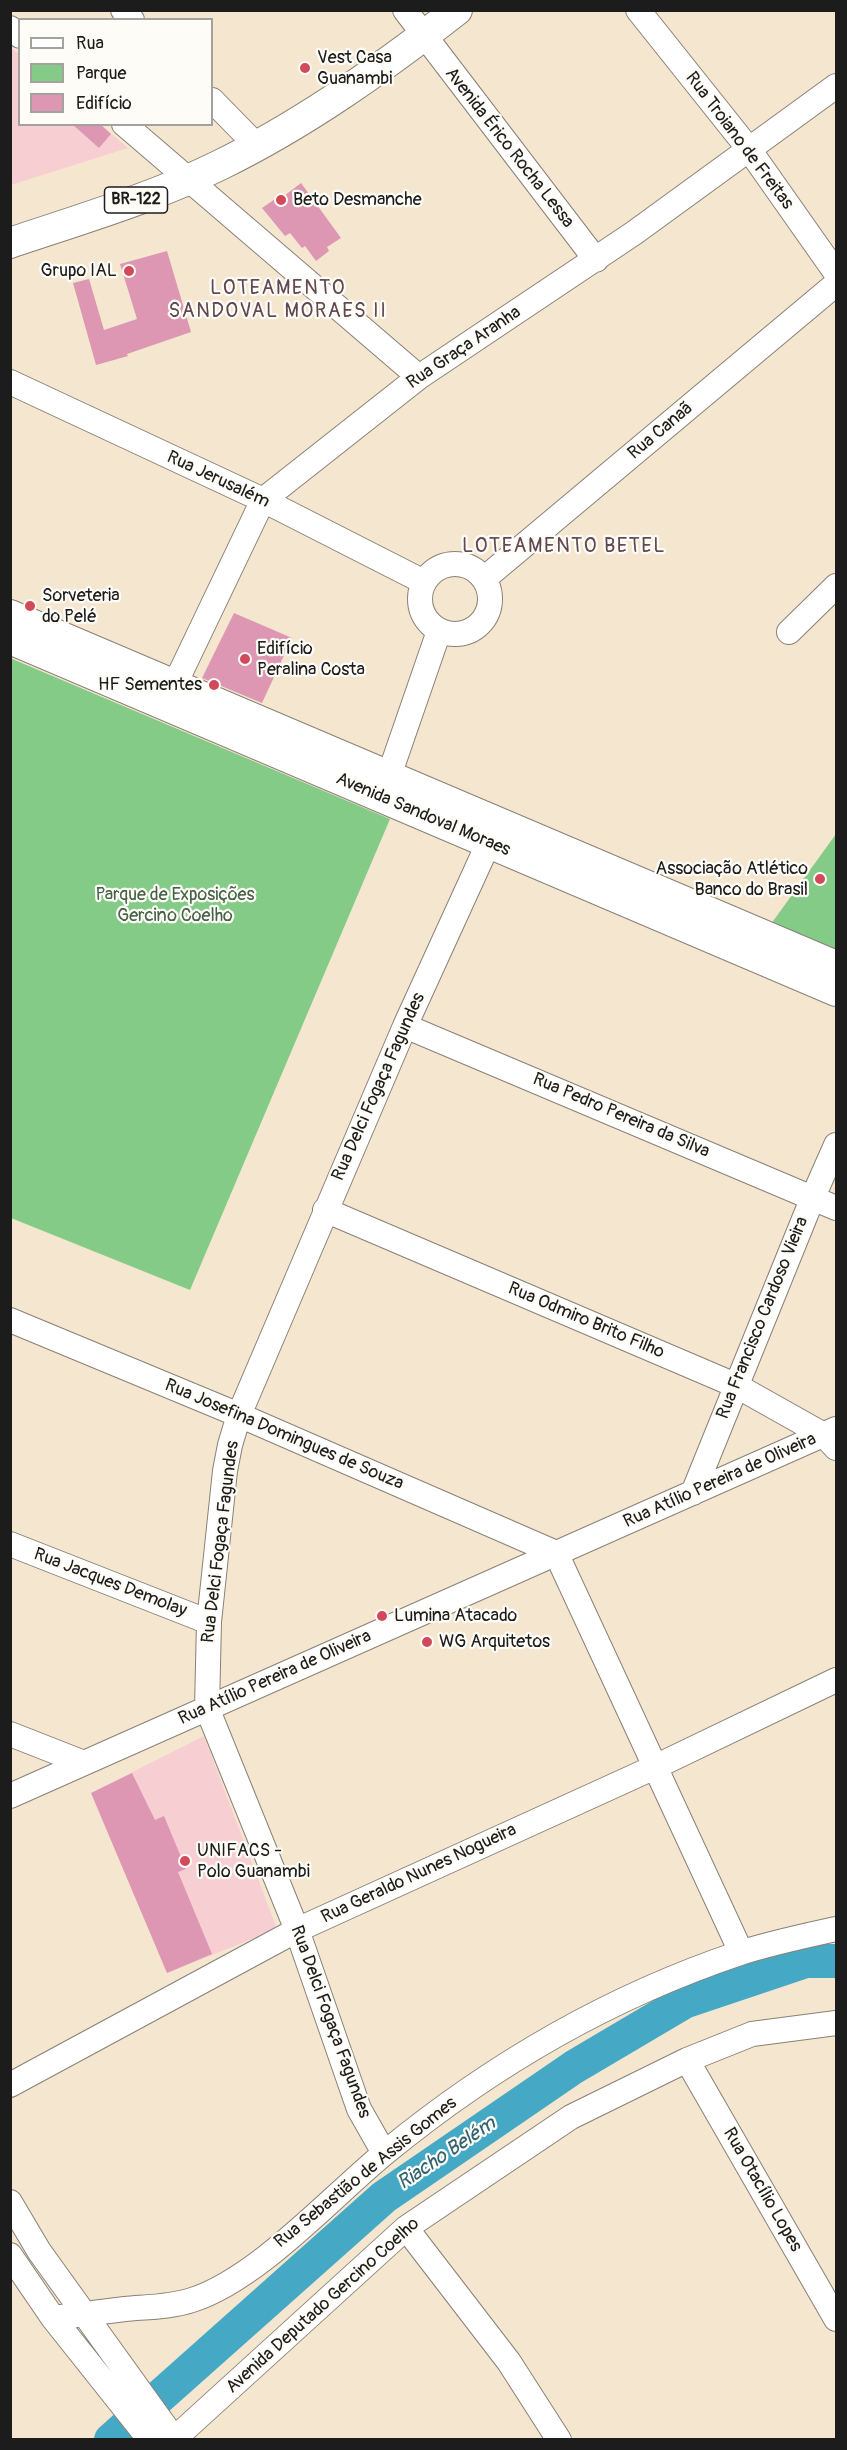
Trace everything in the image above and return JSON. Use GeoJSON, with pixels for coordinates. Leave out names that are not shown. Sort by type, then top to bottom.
{"type":"FeatureCollection","features":[{"type":"Feature","properties":{"kind":"main road","name":"BR-122"},"geometry":{"type":"LineString","coordinates":[[10,243],[189,180],[257,146],[334,99],[423,37],[457,10]]}},
{"type":"Feature","properties":{"kind":"main road","name":"Avenida Sandoval Moraes"},"geometry":{"type":"LineString","coordinates":[[10,615],[103,666],[742,939],[837,991]]}},
{"type":"Feature","properties":{"kind":"main road","name":"Avenida Sandoval Moraes"},"geometry":{"type":"LineString","coordinates":[[10,639],[175,684],[386,787],[489,842],[742,939],[837,966]]}},
{"type":"Feature","properties":{"kind":"street","name":"Avenida Érico Rocha Lessa"},"geometry":{"type":"LineString","coordinates":[[405,10],[423,37],[596,260]]}},
{"type":"Feature","properties":{"kind":"street","name":"Rua Troiano de Freitas"},"geometry":{"type":"LineString","coordinates":[[638,10],[748,148],[837,273]]}},
{"type":"Feature","properties":{"kind":"street","name":"Rua Graça Aranha"},"geometry":{"type":"LineString","coordinates":[[175,684],[263,500],[420,377],[596,260],[748,148],[837,86]]}},
{"type":"Feature","properties":{"kind":"street"},"geometry":{"type":"LineString","coordinates":[[213,101],[257,146]]}},
{"type":"Feature","properties":{"kind":"street"},"geometry":{"type":"LineString","coordinates":[[126,126],[420,377]]}},
{"type":"Feature","properties":{"kind":"street","name":"Rua Canaã"},"geometry":{"type":"LineString","coordinates":[[485,578],[837,284]]}},
{"type":"Feature","properties":{"kind":"street","name":"Rua Jerusalém"},"geometry":{"type":"LineString","coordinates":[[10,382],[263,500],[424,582]]}},
{"type":"Feature","properties":{"kind":"street"},"geometry":{"type":"LineString","coordinates":[[465,564],[485,578],[491,601],[483,623],[462,634],[439,631],[425,618],[419,600],[424,582],[441,566],[465,564]]}},
{"type":"Feature","properties":{"kind":"street"},"geometry":{"type":"LineString","coordinates":[[789,632],[837,586]]}},
{"type":"Feature","properties":{"kind":"street"},"geometry":{"type":"LineString","coordinates":[[386,787],[439,631]]}},
{"type":"Feature","properties":{"kind":"street","name":"Rua Delci Fogaça Fagundes"},"geometry":{"type":"LineString","coordinates":[[384,2153],[359,2109],[297,1930],[207,1708],[209,1622],[225,1471],[239,1415],[405,1026],[489,842]]}},
{"type":"Feature","properties":{"kind":"street","name":"Rua Pedro Pereira da Silva"},"geometry":{"type":"LineString","coordinates":[[405,1026],[837,1209]]}},
{"type":"Feature","properties":{"kind":"street","name":"Rua Francisco Cardoso Vieira"},"geometry":{"type":"LineString","coordinates":[[693,1493],[735,1385],[837,1145]]}},
{"type":"Feature","properties":{"kind":"street","name":"Rua Odmiro Brito Filho"},"geometry":{"type":"LineString","coordinates":[[326,1210],[735,1385],[832,1437]]}},
{"type":"Feature","properties":{"kind":"street","name":"Rua Josefina Domingues de Souza"},"geometry":{"type":"LineString","coordinates":[[10,1320],[239,1415],[556,1554]]}},
{"type":"Feature","properties":{"kind":"street","name":"Rua Atílio Pereira de Oliveira"},"geometry":{"type":"LineString","coordinates":[[10,1796],[693,1493],[832,1437]]}},
{"type":"Feature","properties":{"kind":"street","name":"Rua Jacques Demolay"},"geometry":{"type":"LineString","coordinates":[[10,1544],[209,1622]]}},
{"type":"Feature","properties":{"kind":"street"},"geometry":{"type":"LineString","coordinates":[[556,1554],[741,1952]]}},
{"type":"Feature","properties":{"kind":"street","name":"Rua Geraldo Nunes Nogueira"},"geometry":{"type":"LineString","coordinates":[[10,2085],[297,1930],[655,1767],[837,1680]]}},
{"type":"Feature","properties":{"kind":"street"},"geometry":{"type":"LineString","coordinates":[[10,1734],[84,1763]]}},
{"type":"Feature","properties":{"kind":"street","name":"Rua Sebastião de Assis Gomes"},"geometry":{"type":"LineString","coordinates":[[53,2318],[182,2302],[215,2290],[244,2272],[304,2225],[384,2153],[471,2088],[550,2036],[597,2011],[658,1984],[741,1952],[837,1929]]}},
{"type":"Feature","properties":{"kind":"street","name":"Avenida Deputado Gercino Coelho"},"geometry":{"type":"LineString","coordinates":[[164,2436],[406,2228],[571,2117],[687,2060],[752,2034],[837,2023]]}},
{"type":"Feature","properties":{"kind":"street","name":"Rua Otacílio Lopes"},"geometry":{"type":"LineString","coordinates":[[687,2060],[837,2319]]}},
{"type":"Feature","properties":{"kind":"street"},"geometry":{"type":"LineString","coordinates":[[10,2202],[39,2251],[134,2379],[164,2436]]}},
{"type":"Feature","properties":{"kind":"street"},"geometry":{"type":"LineString","coordinates":[[406,2228],[508,2362],[559,2439]]}},
{"type":"Feature","properties":{"kind":"street"},"geometry":{"type":"LineString","coordinates":[[12,2261],[53,2318],[116,2396],[164,2436]]}},
{"type":"Feature","properties":{"kind":"shaded area"},"geometry":{"type":"Polygon","coordinates":[[[10,47],[18,53],[18,126],[102,126],[128,148],[11,185],[10,47]]]}},
{"type":"Feature","properties":{"kind":"shaded area","name":"UNIFACS - Polo Guanambi"},"geometry":{"type":"Polygon","coordinates":[[[204,1736],[277,1929],[167,1973],[91,1793],[204,1736]]]}},
{"type":"Feature","properties":{"kind":"green space","name":"Parque de Exposições Gercino Coelho"},"geometry":{"type":"Polygon","coordinates":[[[10,658],[390,819],[190,1290],[11,1218],[10,658]]]}},
{"type":"Feature","properties":{"kind":"green space","name":"Associação Atlético Banco do Brasil"},"geometry":{"type":"Polygon","coordinates":[[[836,834],[836,952],[771,924],[836,834]]]}},
{"type":"Feature","properties":{"kind":"building"},"geometry":{"type":"Polygon","coordinates":[[[74,126],[102,126],[111,134],[99,148],[74,126]]]}},
{"type":"Feature","properties":{"kind":"building"},"geometry":{"type":"Polygon","coordinates":[[[301,183],[341,238],[327,247],[329,251],[316,261],[305,246],[302,248],[290,233],[285,236],[262,208],[278,197],[280,199],[301,183]]]}},
{"type":"Feature","properties":{"kind":"building"},"geometry":{"type":"Polygon","coordinates":[[[167,251],[191,332],[127,354],[128,356],[96,365],[73,283],[89,279],[104,330],[137,319],[120,264],[167,251]]]}},
{"type":"Feature","properties":{"kind":"building","name":"Edifício Peralina Costa"},"geometry":{"type":"Polygon","coordinates":[[[234,613],[292,638],[262,703],[202,678],[234,613]]]}},
{"type":"Feature","properties":{"kind":"building"},"geometry":{"type":"Polygon","coordinates":[[[132,1773],[155,1820],[164,1816],[186,1869],[178,1872],[212,1954],[167,1973],[91,1793],[132,1773]]]}},
{"type":"Feature","properties":{"kind":"waterway","name":"Riacho Belém"},"geometry":{"type":"LineString","coordinates":[[111,2440],[384,2197],[574,2067],[684,2002],[806,1961],[836,1961]]}},
{"type":"Feature","properties":{"kind":"place","name":"Vest Casa Guanambi"},"geometry":{"type":"Point","coordinates":[305,68]}},
{"type":"Feature","properties":{"kind":"place","name":"Beto Desmanche"},"geometry":{"type":"Point","coordinates":[281,200]}},
{"type":"Feature","properties":{"kind":"place","name":"Grupo IAL"},"geometry":{"type":"Point","coordinates":[129,271]}},
{"type":"Feature","properties":{"kind":"place","name":"Sorveteria do Pelé"},"geometry":{"type":"Point","coordinates":[30,606]}},
{"type":"Feature","properties":{"kind":"place","name":"Edifício Peralina Costa"},"geometry":{"type":"Point","coordinates":[245,659]}},
{"type":"Feature","properties":{"kind":"place","name":"HF Sementes"},"geometry":{"type":"Point","coordinates":[214,685]}},
{"type":"Feature","properties":{"kind":"place","name":"Associação Atlético Banco do Brasil"},"geometry":{"type":"Point","coordinates":[820,879]}},
{"type":"Feature","properties":{"kind":"place","name":"Lumina Atacado"},"geometry":{"type":"Point","coordinates":[382,1616]}},
{"type":"Feature","properties":{"kind":"place","name":"WG Arquitetos"},"geometry":{"type":"Point","coordinates":[427,1642]}},
{"type":"Feature","properties":{"kind":"place","name":"UNIFACS - Polo Guanambi"},"geometry":{"type":"Point","coordinates":[185,1861]}},
{"type":"Feature","properties":{"kind":"district","name":"LOTEAMENTO SANDOVAL MORAES II"},"geometry":{"type":"Point","coordinates":[278,300]}},
{"type":"Feature","properties":{"kind":"district","name":"LOTEAMENTO BETEL"},"geometry":{"type":"Point","coordinates":[564,547]}}]}
